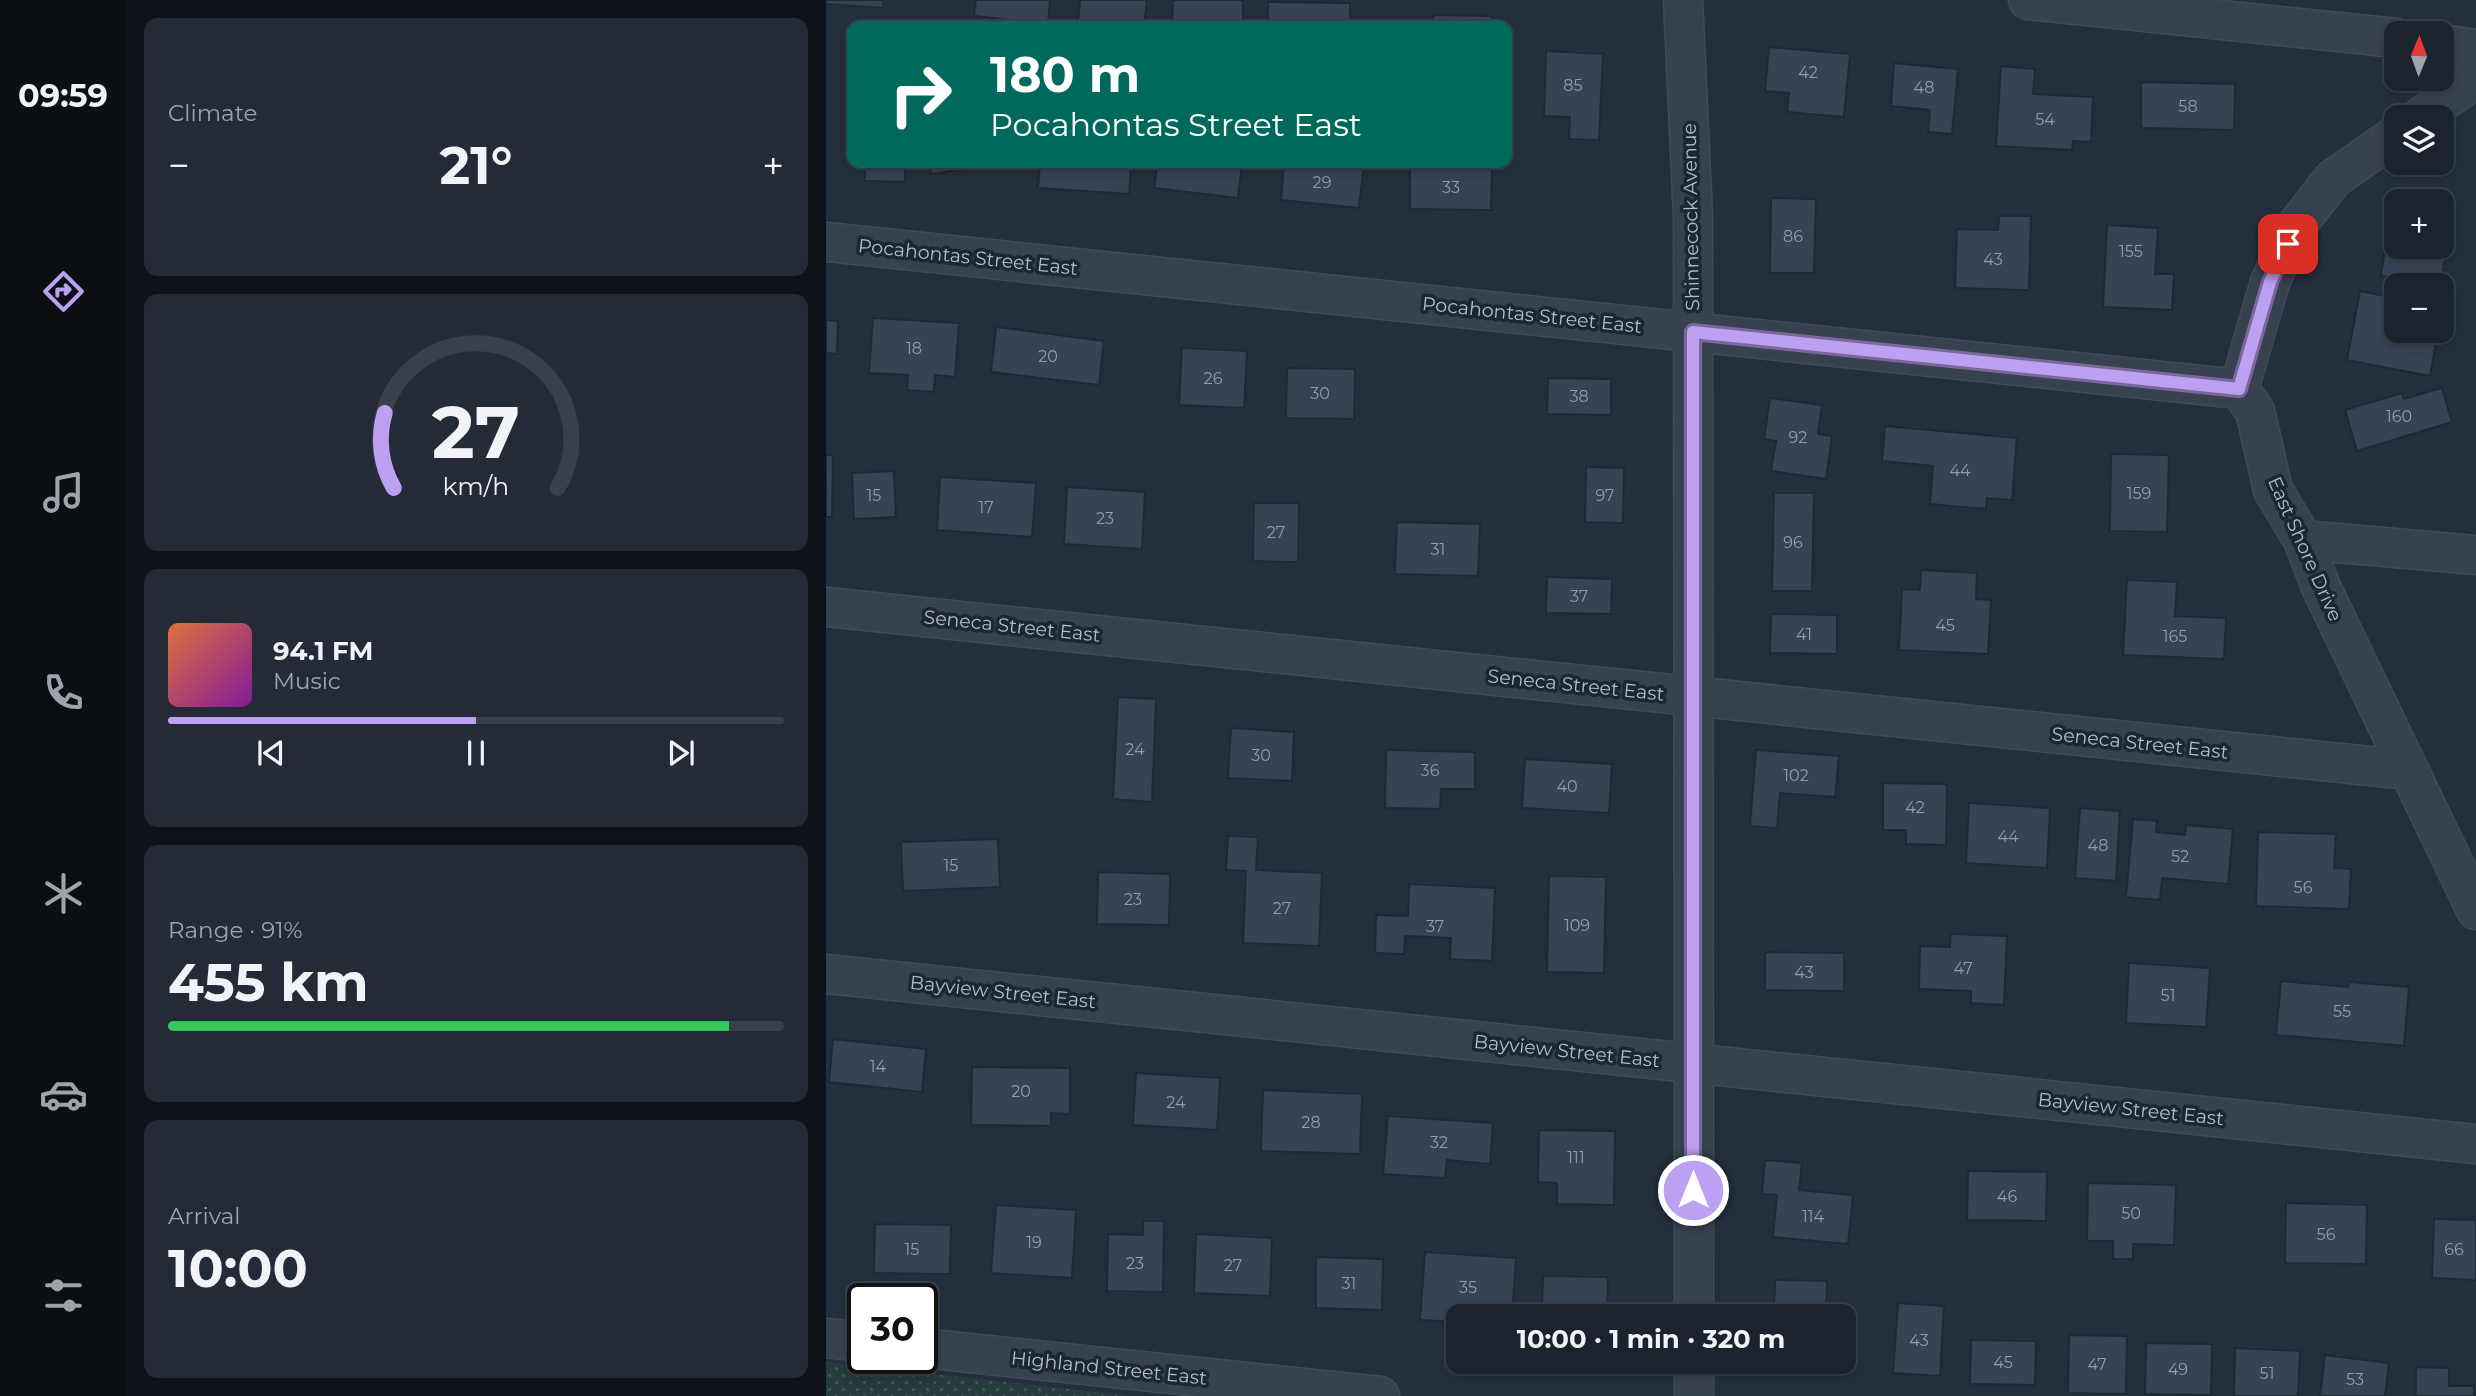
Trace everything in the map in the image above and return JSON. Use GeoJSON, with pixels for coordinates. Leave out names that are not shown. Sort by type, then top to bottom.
{"type":"FeatureCollection","features":[{"type":"Feature","properties":{"kind":"street","name":"Shinnecock Avenue"},"geometry":{"type":"LineString","coordinates":[[1683,0],[1693,217],[1694,1304]]}},
{"type":"Feature","properties":{"kind":"street"},"geometry":{"type":"LineString","coordinates":[[2028,0],[2384,37]]}},
{"type":"Feature","properties":{"kind":"street"},"geometry":{"type":"LineString","coordinates":[[2454,46],[2476,49]]}},
{"type":"Feature","properties":{"kind":"street"},"geometry":{"type":"LineString","coordinates":[[2438,105],[2476,78]]}},
{"type":"Feature","properties":{"kind":"street"},"geometry":{"type":"LineString","coordinates":[[2239,389],[2270,282],[2297,225],[2333,179],[2384,143]]}},
{"type":"Feature","properties":{"kind":"street","name":"Pocahontas Street East"},"geometry":{"type":"LineString","coordinates":[[826,242],[2239,389]]}},
{"type":"Feature","properties":{"kind":"street","name":"East Shore Drive"},"geometry":{"type":"LineString","coordinates":[[2239,389],[2255,411],[2273,489],[2303,540],[2320,587],[2476,910]]}},
{"type":"Feature","properties":{"kind":"street"},"geometry":{"type":"LineString","coordinates":[[2303,540],[2476,555]]}},
{"type":"Feature","properties":{"kind":"street","name":"Seneca Street East"},"geometry":{"type":"LineString","coordinates":[[826,607],[2409,770]]}},
{"type":"Feature","properties":{"kind":"street","name":"Bayview Street East"},"geometry":{"type":"LineString","coordinates":[[826,974],[2476,1144]]}},
{"type":"Feature","properties":{"kind":"street"},"geometry":{"type":"LineString","coordinates":[[826,1338],[847,1340]]}},
{"type":"Feature","properties":{"kind":"street","name":"Highland Street East"},"geometry":{"type":"LineString","coordinates":[[938,1350],[1380,1396]]}},
{"type":"Feature","properties":{"kind":"street"},"geometry":{"type":"LineString","coordinates":[[1694,1374],[1694,1396]]}},
{"type":"Feature","properties":{"kind":"green space"},"geometry":{"type":"Polygon","coordinates":[[[826,1362],[847,1364],[847,1374],[934,1374],[1132,1396],[826,1396],[826,1362]]]}},
{"type":"Feature","properties":{"kind":"building"},"geometry":{"type":"Polygon","coordinates":[[[826,0],[883,0],[883,8],[826,4],[826,0]]]}},
{"type":"Feature","properties":{"kind":"building"},"geometry":{"type":"Polygon","coordinates":[[[976,0],[1050,0],[1048,21],[974,16],[976,0]]]}},
{"type":"Feature","properties":{"kind":"building"},"geometry":{"type":"Polygon","coordinates":[[[1080,0],[1147,0],[1145,21],[1078,20],[1080,0]]]}},
{"type":"Feature","properties":{"kind":"building"},"geometry":{"type":"Polygon","coordinates":[[[1173,0],[1243,0],[1243,21],[1172,21],[1173,0]]]}},
{"type":"Feature","properties":{"kind":"building"},"geometry":{"type":"Polygon","coordinates":[[[1268,2],[1350,3],[1350,21],[1268,21],[1268,2]]]}},
{"type":"Feature","properties":{"kind":"building"},"geometry":{"type":"Polygon","coordinates":[[[1433,15],[1492,16],[1492,21],[1433,21],[1433,15]]]}},
{"type":"Feature","properties":{"kind":"building"},"geometry":{"type":"Polygon","coordinates":[[[1769,47],[1850,54],[1844,117],[1787,112],[1789,93],[1765,91],[1769,47]]]}},
{"type":"Feature","properties":{"kind":"building"},"geometry":{"type":"Polygon","coordinates":[[[1546,51],[1603,54],[1599,140],[1569,139],[1570,117],[1544,116],[1546,51]]]}},
{"type":"Feature","properties":{"kind":"building"},"geometry":{"type":"Polygon","coordinates":[[[1894,63],[1958,69],[1952,134],[1928,132],[1930,110],[1891,106],[1894,63]]]}},
{"type":"Feature","properties":{"kind":"building"},"geometry":{"type":"Polygon","coordinates":[[[2001,66],[2035,69],[2033,94],[2093,97],[2091,142],[2073,141],[2072,150],[1996,146],[2001,66]]]}},
{"type":"Feature","properties":{"kind":"building"},"geometry":{"type":"Polygon","coordinates":[[[2141,82],[2235,84],[2234,130],[2141,128],[2141,82]]]}},
{"type":"Feature","properties":{"kind":"building"},"geometry":{"type":"Polygon","coordinates":[[[865,168],[905,168],[905,182],[865,181],[865,168]]]}},
{"type":"Feature","properties":{"kind":"building"},"geometry":{"type":"Polygon","coordinates":[[[930,168],[971,168],[931,174],[930,168]]]}},
{"type":"Feature","properties":{"kind":"building"},"geometry":{"type":"Polygon","coordinates":[[[1040,168],[1131,168],[1129,194],[1038,188],[1040,168]]]}},
{"type":"Feature","properties":{"kind":"building"},"geometry":{"type":"Polygon","coordinates":[[[1157,168],[1241,168],[1238,198],[1154,188],[1157,168]]]}},
{"type":"Feature","properties":{"kind":"building"},"geometry":{"type":"Polygon","coordinates":[[[1284,168],[1363,168],[1359,208],[1281,200],[1284,168]]]}},
{"type":"Feature","properties":{"kind":"building"},"geometry":{"type":"Polygon","coordinates":[[[1410,168],[1492,168],[1491,210],[1410,209],[1410,168]]]}},
{"type":"Feature","properties":{"kind":"building"},"geometry":{"type":"Polygon","coordinates":[[[1771,198],[1816,199],[1814,273],[1770,273],[1771,198]]]}},
{"type":"Feature","properties":{"kind":"building"},"geometry":{"type":"Polygon","coordinates":[[[1999,216],[2031,216],[2029,290],[1955,288],[1957,229],[1998,230],[1999,216]]]}},
{"type":"Feature","properties":{"kind":"building"},"geometry":{"type":"Polygon","coordinates":[[[2107,225],[2158,228],[2155,274],[2174,274],[2172,310],[2103,307],[2107,225]]]}},
{"type":"Feature","properties":{"kind":"building"},"geometry":{"type":"Polygon","coordinates":[[[2384,256],[2384,259],[2445,259],[2443,273],[2384,273],[2384,276],[2381,276],[2384,256]]]}},
{"type":"Feature","properties":{"kind":"building"},"geometry":{"type":"Polygon","coordinates":[[[2360,291],[2384,296],[2384,343],[2436,343],[2430,376],[2347,360],[2360,291]]]}},
{"type":"Feature","properties":{"kind":"building"},"geometry":{"type":"Polygon","coordinates":[[[873,318],[959,323],[955,377],[935,375],[934,392],[907,390],[908,375],[869,373],[873,318]]]}},
{"type":"Feature","properties":{"kind":"building"},"geometry":{"type":"Polygon","coordinates":[[[826,320],[838,321],[837,354],[826,353],[826,320]]]}},
{"type":"Feature","properties":{"kind":"building"},"geometry":{"type":"Polygon","coordinates":[[[996,327],[1104,341],[1099,385],[991,372],[996,327]]]}},
{"type":"Feature","properties":{"kind":"building"},"geometry":{"type":"Polygon","coordinates":[[[1182,348],[1247,351],[1244,408],[1179,405],[1182,348]]]}},
{"type":"Feature","properties":{"kind":"building"},"geometry":{"type":"Polygon","coordinates":[[[1287,368],[1355,369],[1354,419],[1286,418],[1287,368]]]}},
{"type":"Feature","properties":{"kind":"building"},"geometry":{"type":"Polygon","coordinates":[[[1548,378],[1611,379],[1611,415],[1547,414],[1548,378]]]}},
{"type":"Feature","properties":{"kind":"building"},"geometry":{"type":"Polygon","coordinates":[[[2442,388],[2452,422],[2357,451],[2345,410],[2402,393],[2404,399],[2442,388]]]}},
{"type":"Feature","properties":{"kind":"building"},"geometry":{"type":"Polygon","coordinates":[[[1770,398],[1822,405],[1818,434],[1832,436],[1826,479],[1771,471],[1776,441],[1764,439],[1770,398]]]}},
{"type":"Feature","properties":{"kind":"building"},"geometry":{"type":"Polygon","coordinates":[[[1885,426],[2017,438],[2012,500],[1987,498],[1986,509],[1930,504],[1933,466],[1882,461],[1885,426]]]}},
{"type":"Feature","properties":{"kind":"building"},"geometry":{"type":"Polygon","coordinates":[[[2111,454],[2169,455],[2167,532],[2110,531],[2111,454]]]}},
{"type":"Feature","properties":{"kind":"building"},"geometry":{"type":"Polygon","coordinates":[[[826,455],[833,455],[832,517],[826,517],[826,455]]]}},
{"type":"Feature","properties":{"kind":"building"},"geometry":{"type":"Polygon","coordinates":[[[1586,467],[1624,468],[1623,523],[1585,522],[1586,467]]]}},
{"type":"Feature","properties":{"kind":"building"},"geometry":{"type":"Polygon","coordinates":[[[894,471],[896,517],[854,519],[852,473],[894,471]]]}},
{"type":"Feature","properties":{"kind":"building"},"geometry":{"type":"Polygon","coordinates":[[[940,477],[1036,483],[1032,537],[937,530],[940,477]]]}},
{"type":"Feature","properties":{"kind":"building"},"geometry":{"type":"Polygon","coordinates":[[[1067,487],[1145,492],[1142,549],[1064,544],[1067,487]]]}},
{"type":"Feature","properties":{"kind":"building"},"geometry":{"type":"Polygon","coordinates":[[[1774,493],[1814,493],[1812,591],[1772,591],[1774,493]]]}},
{"type":"Feature","properties":{"kind":"building"},"geometry":{"type":"Polygon","coordinates":[[[1254,503],[1299,503],[1298,562],[1253,561],[1254,503]]]}},
{"type":"Feature","properties":{"kind":"building"},"geometry":{"type":"Polygon","coordinates":[[[1397,522],[1480,524],[1478,576],[1395,574],[1397,522]]]}},
{"type":"Feature","properties":{"kind":"building"},"geometry":{"type":"Polygon","coordinates":[[[1921,570],[1977,573],[1976,599],[1991,600],[1988,654],[1899,650],[1902,589],[1920,590],[1921,570]]]}},
{"type":"Feature","properties":{"kind":"building"},"geometry":{"type":"Polygon","coordinates":[[[1547,577],[1612,579],[1611,614],[1546,613],[1547,577]]]}},
{"type":"Feature","properties":{"kind":"building"},"geometry":{"type":"Polygon","coordinates":[[[2127,580],[2177,582],[2175,616],[2226,618],[2224,659],[2123,655],[2127,580]]]}},
{"type":"Feature","properties":{"kind":"building"},"geometry":{"type":"Polygon","coordinates":[[[1771,614],[1837,615],[1837,654],[1770,653],[1771,614]]]}},
{"type":"Feature","properties":{"kind":"building"},"geometry":{"type":"Polygon","coordinates":[[[1118,697],[1156,699],[1152,802],[1113,799],[1118,697]]]}},
{"type":"Feature","properties":{"kind":"building"},"geometry":{"type":"Polygon","coordinates":[[[1231,728],[1294,732],[1292,781],[1228,778],[1231,728]]]}},
{"type":"Feature","properties":{"kind":"building"},"geometry":{"type":"Polygon","coordinates":[[[1386,750],[1475,752],[1475,789],[1441,789],[1440,809],[1385,808],[1386,750]]]}},
{"type":"Feature","properties":{"kind":"building"},"geometry":{"type":"Polygon","coordinates":[[[1756,750],[1839,756],[1835,797],[1780,793],[1777,828],[1750,826],[1756,750]]]}},
{"type":"Feature","properties":{"kind":"building"},"geometry":{"type":"Polygon","coordinates":[[[1525,759],[1612,764],[1609,813],[1522,808],[1525,759]]]}},
{"type":"Feature","properties":{"kind":"building"},"geometry":{"type":"Polygon","coordinates":[[[1883,783],[1947,784],[1946,845],[1906,844],[1906,830],[1883,830],[1883,783]]]}},
{"type":"Feature","properties":{"kind":"building"},"geometry":{"type":"Polygon","coordinates":[[[1969,803],[2050,808],[2047,868],[1966,863],[1969,803]]]}},
{"type":"Feature","properties":{"kind":"building"},"geometry":{"type":"Polygon","coordinates":[[[2080,808],[2120,811],[2116,881],[2075,878],[2080,808]]]}},
{"type":"Feature","properties":{"kind":"building"},"geometry":{"type":"Polygon","coordinates":[[[2133,819],[2157,821],[2156,832],[2185,835],[2186,825],[2233,829],[2228,884],[2162,878],[2160,900],[2126,897],[2133,819]]]}},
{"type":"Feature","properties":{"kind":"building"},"geometry":{"type":"Polygon","coordinates":[[[2258,832],[2336,834],[2334,868],[2351,869],[2349,909],[2256,906],[2258,832]]]}},
{"type":"Feature","properties":{"kind":"building"},"geometry":{"type":"Polygon","coordinates":[[[1228,836],[1258,837],[1256,870],[1322,873],[1319,946],[1243,943],[1246,871],[1226,870],[1228,836]]]}},
{"type":"Feature","properties":{"kind":"building"},"geometry":{"type":"Polygon","coordinates":[[[998,839],[1000,887],[903,891],[901,842],[998,839]]]}},
{"type":"Feature","properties":{"kind":"building"},"geometry":{"type":"Polygon","coordinates":[[[1098,872],[1170,874],[1169,925],[1097,924],[1098,872]]]}},
{"type":"Feature","properties":{"kind":"building"},"geometry":{"type":"Polygon","coordinates":[[[1549,876],[1606,877],[1604,973],[1547,972],[1549,876]]]}},
{"type":"Feature","properties":{"kind":"building"},"geometry":{"type":"Polygon","coordinates":[[[1409,884],[1495,888],[1492,961],[1450,959],[1451,938],[1405,936],[1404,954],[1375,953],[1376,915],[1408,916],[1409,884]]]}},
{"type":"Feature","properties":{"kind":"building"},"geometry":{"type":"Polygon","coordinates":[[[1951,934],[2007,936],[2004,1005],[1971,1003],[1971,991],[1919,989],[1920,946],[1950,947],[1951,934]]]}},
{"type":"Feature","properties":{"kind":"building"},"geometry":{"type":"Polygon","coordinates":[[[1765,952],[1844,953],[1844,991],[1765,990],[1765,952]]]}},
{"type":"Feature","properties":{"kind":"building"},"geometry":{"type":"Polygon","coordinates":[[[2129,963],[2210,968],[2206,1027],[2126,1023],[2129,963]]]}},
{"type":"Feature","properties":{"kind":"building"},"geometry":{"type":"Polygon","coordinates":[[[2281,981],[2348,987],[2349,982],[2409,987],[2404,1046],[2276,1035],[2281,981]]]}},
{"type":"Feature","properties":{"kind":"building"},"geometry":{"type":"Polygon","coordinates":[[[833,1039],[926,1049],[922,1092],[829,1082],[833,1039]]]}},
{"type":"Feature","properties":{"kind":"building"},"geometry":{"type":"Polygon","coordinates":[[[972,1067],[1070,1068],[1070,1114],[1051,1113],[1051,1126],[971,1125],[972,1067]]]}},
{"type":"Feature","properties":{"kind":"building"},"geometry":{"type":"Polygon","coordinates":[[[1136,1073],[1220,1078],[1217,1130],[1133,1125],[1136,1073]]]}},
{"type":"Feature","properties":{"kind":"building"},"geometry":{"type":"Polygon","coordinates":[[[1263,1090],[1362,1094],[1360,1154],[1261,1151],[1263,1090]]]}},
{"type":"Feature","properties":{"kind":"building"},"geometry":{"type":"Polygon","coordinates":[[[1388,1116],[1493,1123],[1490,1164],[1447,1160],[1445,1178],[1383,1174],[1388,1116]]]}},
{"type":"Feature","properties":{"kind":"building"},"geometry":{"type":"Polygon","coordinates":[[[1539,1130],[1615,1131],[1614,1205],[1557,1204],[1557,1183],[1538,1182],[1539,1130]]]}},
{"type":"Feature","properties":{"kind":"building"},"geometry":{"type":"Polygon","coordinates":[[[1765,1160],[1802,1163],[1799,1190],[1853,1195],[1848,1244],[1773,1237],[1777,1195],[1762,1194],[1765,1160]]]}},
{"type":"Feature","properties":{"kind":"building"},"geometry":{"type":"Polygon","coordinates":[[[1968,1171],[2047,1172],[2046,1221],[1967,1220],[1968,1171]]]}},
{"type":"Feature","properties":{"kind":"building"},"geometry":{"type":"Polygon","coordinates":[[[2088,1183],[2176,1185],[2174,1245],[2133,1244],[2133,1259],[2113,1259],[2113,1241],[2087,1241],[2088,1183]]]}},
{"type":"Feature","properties":{"kind":"building"},"geometry":{"type":"Polygon","coordinates":[[[2286,1203],[2367,1205],[2366,1264],[2285,1263],[2286,1203]]]}},
{"type":"Feature","properties":{"kind":"building"},"geometry":{"type":"Polygon","coordinates":[[[996,1205],[1076,1210],[1072,1278],[991,1273],[996,1205]]]}},
{"type":"Feature","properties":{"kind":"building"},"geometry":{"type":"Polygon","coordinates":[[[2434,1219],[2476,1220],[2476,1280],[2432,1278],[2434,1219]]]}},
{"type":"Feature","properties":{"kind":"building"},"geometry":{"type":"Polygon","coordinates":[[[1143,1221],[1164,1221],[1163,1292],[1107,1291],[1108,1234],[1143,1235],[1143,1221]]]}},
{"type":"Feature","properties":{"kind":"building"},"geometry":{"type":"Polygon","coordinates":[[[875,1224],[951,1225],[950,1274],[874,1273],[875,1224]]]}},
{"type":"Feature","properties":{"kind":"building"},"geometry":{"type":"Polygon","coordinates":[[[1196,1234],[1272,1238],[1270,1296],[1194,1293],[1196,1234]]]}},
{"type":"Feature","properties":{"kind":"building"},"geometry":{"type":"Polygon","coordinates":[[[1425,1252],[1516,1258],[1513,1304],[1446,1304],[1446,1321],[1420,1320],[1425,1252]]]}},
{"type":"Feature","properties":{"kind":"building"},"geometry":{"type":"Polygon","coordinates":[[[1316,1257],[1383,1259],[1382,1310],[1316,1308],[1316,1257]]]}},
{"type":"Feature","properties":{"kind":"building"},"geometry":{"type":"Polygon","coordinates":[[[1543,1276],[1608,1277],[1607,1304],[1542,1304],[1543,1276]]]}},
{"type":"Feature","properties":{"kind":"building"},"geometry":{"type":"Polygon","coordinates":[[[1775,1280],[1827,1281],[1826,1304],[1774,1304],[1775,1280]]]}},
{"type":"Feature","properties":{"kind":"building"},"geometry":{"type":"Polygon","coordinates":[[[1898,1303],[1944,1306],[1940,1376],[1893,1373],[1898,1303]]]}},
{"type":"Feature","properties":{"kind":"building"},"geometry":{"type":"Polygon","coordinates":[[[2069,1335],[2127,1336],[2126,1394],[2068,1393],[2069,1335]]]}},
{"type":"Feature","properties":{"kind":"building"},"geometry":{"type":"Polygon","coordinates":[[[1971,1340],[2036,1341],[2035,1385],[1970,1384],[1971,1340]]]}},
{"type":"Feature","properties":{"kind":"building"},"geometry":{"type":"Polygon","coordinates":[[[2146,1343],[2212,1344],[2211,1395],[2145,1394],[2146,1343]]]}},
{"type":"Feature","properties":{"kind":"building"},"geometry":{"type":"Polygon","coordinates":[[[2235,1348],[2300,1351],[2298,1396],[2234,1396],[2235,1348]]]}},
{"type":"Feature","properties":{"kind":"building"},"geometry":{"type":"Polygon","coordinates":[[[2325,1355],[2389,1363],[2385,1396],[2320,1396],[2325,1355]]]}},
{"type":"Feature","properties":{"kind":"building"},"geometry":{"type":"Polygon","coordinates":[[[2416,1367],[2449,1368],[2449,1386],[2474,1386],[2474,1396],[2416,1396],[2416,1367]]]}},
{"type":"Feature","properties":{"kind":"route"},"geometry":{"type":"LineString","coordinates":[[1693,1190],[1693,332],[2239,389],[2270,282],[2288,244]]}}]}
